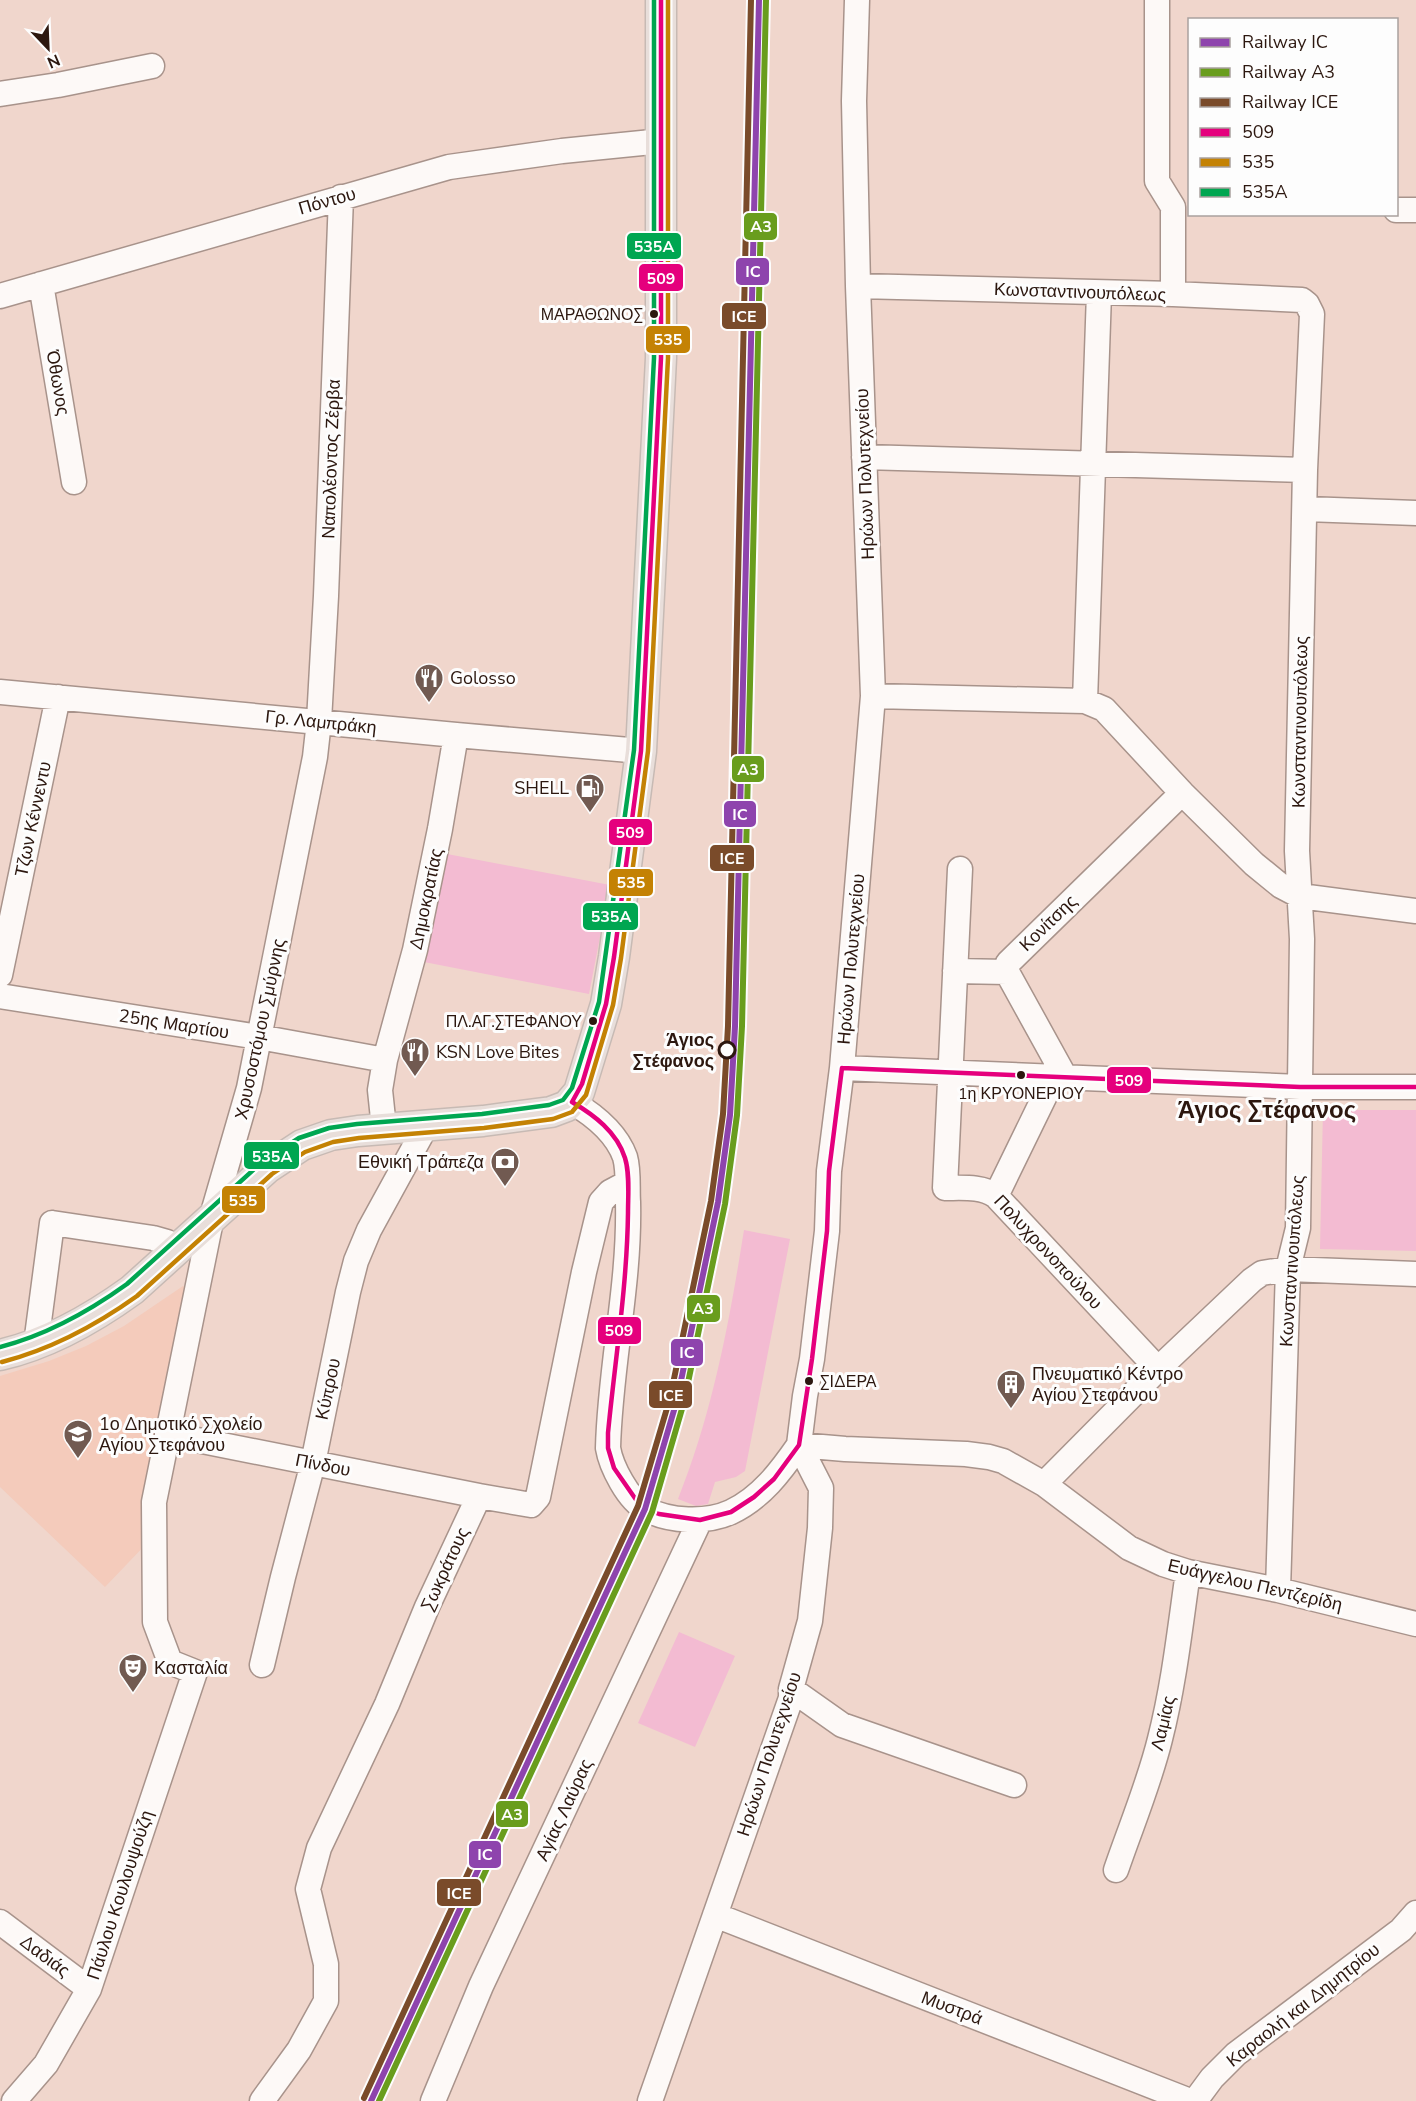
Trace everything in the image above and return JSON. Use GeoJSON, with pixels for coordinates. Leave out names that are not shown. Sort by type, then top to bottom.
{"type":"FeatureCollection","features":[{"type":"Feature","properties":{"kind":"main road"},"geometry":{"type":"LineString","coordinates":[[0,1355],[36,1344],[110,1306],[132,1290],[212,1216],[288,1152],[330,1135],[384,1128],[483,1121],[560,1110],[572,1102],[582,1084],[606,1004],[641,751],[661,358],[661,0]]}},
{"type":"Feature","properties":{"kind":"street","name":"Ηρώων Πολυτεχνείου"},"geometry":{"type":"LineString","coordinates":[[650,2101],[791,1698],[791,1689],[810,1621],[822,1498],[817,1478],[800,1445],[827,1231],[829,1171],[842,1068],[873,696],[858,286],[854,101],[857,0]]}},
{"type":"Feature","properties":{"kind":"street"},"geometry":{"type":"LineString","coordinates":[[1157,0],[1157,181],[1181,207],[1173,294]]}},
{"type":"Feature","properties":{"kind":"street"},"geometry":{"type":"LineString","coordinates":[[0,94],[152,66]]}},
{"type":"Feature","properties":{"kind":"street","name":"Πόντου"},"geometry":{"type":"LineString","coordinates":[[2,288],[41,284],[449,167],[562,151],[662,141]]}},
{"type":"Feature","properties":{"kind":"street","name":"Ναπολέοντος Ζέρβα"},"geometry":{"type":"LineString","coordinates":[[319,721],[341,197]]}},
{"type":"Feature","properties":{"kind":"street"},"geometry":{"type":"LineString","coordinates":[[1398,210],[1416,210]]}},
{"type":"Feature","properties":{"kind":"street","name":"Όθωνος"},"geometry":{"type":"LineString","coordinates":[[41,284],[74,482]]}},
{"type":"Feature","properties":{"kind":"street","name":"Κωνσταντινουπόλεως"},"geometry":{"type":"LineString","coordinates":[[858,286],[1173,294],[1302,300],[1308,304],[1312,314],[1305,470],[1306,509],[1297,851],[1302,939],[1298,1228],[1288,1269],[1278,1590]]}},
{"type":"Feature","properties":{"kind":"street"},"geometry":{"type":"LineString","coordinates":[[1085,700],[1099,293]]}},
{"type":"Feature","properties":{"kind":"street"},"geometry":{"type":"LineString","coordinates":[[864,457],[1305,470]]}},
{"type":"Feature","properties":{"kind":"street"},"geometry":{"type":"LineString","coordinates":[[1306,509],[1416,513]]}},
{"type":"Feature","properties":{"kind":"street","name":"Γρ. Λαμπράκη"},"geometry":{"type":"LineString","coordinates":[[0,692],[641,751]]}},
{"type":"Feature","properties":{"kind":"street"},"geometry":{"type":"LineString","coordinates":[[873,696],[1085,700],[1104,709],[1182,793],[1254,864],[1281,886],[1300,896],[1416,911]]}},
{"type":"Feature","properties":{"kind":"street","name":"Τζων Κέννεντυ"},"geometry":{"type":"LineString","coordinates":[[0,975],[58,697]]}},
{"type":"Feature","properties":{"kind":"street","name":"Χρυσοστόμου Σμύρνης"},"geometry":{"type":"LineString","coordinates":[[195,1672],[170,1662],[154,1622],[154,1502],[212,1216],[242,1115],[259,1037],[311,781],[319,721]]}},
{"type":"Feature","properties":{"kind":"street","name":"Δημοκρατίας"},"geometry":{"type":"LineString","coordinates":[[385,1060],[417,939],[439,837],[456,735]]}},
{"type":"Feature","properties":{"kind":"street","name":"Κονίτσης"},"geometry":{"type":"LineString","coordinates":[[1007,972],[1010,959],[1182,793]]}},
{"type":"Feature","properties":{"kind":"street","name":"Πολυχρονοπούλου"},"geometry":{"type":"LineString","coordinates":[[960,868],[945,1188],[981,1189],[996,1196],[1158,1369]]}},
{"type":"Feature","properties":{"kind":"street"},"geometry":{"type":"LineString","coordinates":[[955,971],[1007,972],[1059,1077]]}},
{"type":"Feature","properties":{"kind":"street","name":"25ης Μαρτίου"},"geometry":{"type":"LineString","coordinates":[[0,996],[259,1037],[385,1060]]}},
{"type":"Feature","properties":{"kind":"street"},"geometry":{"type":"LineString","coordinates":[[384,1128],[380,1090],[385,1060]]}},
{"type":"Feature","properties":{"kind":"street"},"geometry":{"type":"LineString","coordinates":[[842,1068],[1300,1087],[1416,1087]]}},
{"type":"Feature","properties":{"kind":"street"},"geometry":{"type":"LineString","coordinates":[[996,1196],[1059,1077]]}},
{"type":"Feature","properties":{"kind":"street"},"geometry":{"type":"LineString","coordinates":[[572,1102],[598,1119],[613,1137],[626,1160],[628,1243],[608,1433],[609,1458],[620,1479],[645,1509],[659,1514],[700,1520],[731,1512],[754,1497],[774,1479],[800,1445]]}},
{"type":"Feature","properties":{"kind":"street","name":"Κύπρου"},"geometry":{"type":"LineString","coordinates":[[262,1665],[313,1462],[358,1254],[426,1126]]}},
{"type":"Feature","properties":{"kind":"street"},"geometry":{"type":"LineString","coordinates":[[479,1496],[531,1504],[538,1497],[585,1272],[602,1203],[610,1192],[627,1183]]}},
{"type":"Feature","properties":{"kind":"street"},"geometry":{"type":"LineString","coordinates":[[36,1344],[52,1223],[153,1238],[167,1242],[176,1249]]}},
{"type":"Feature","properties":{"kind":"street"},"geometry":{"type":"LineString","coordinates":[[1044,1485],[1158,1369],[1262,1273],[1288,1269],[1416,1274]]}},
{"type":"Feature","properties":{"kind":"street","name":"Πίνδου"},"geometry":{"type":"LineString","coordinates":[[166,1434],[479,1496]]}},
{"type":"Feature","properties":{"kind":"street","name":"Ευάγγελου Πεντζερίδη"},"geometry":{"type":"LineString","coordinates":[[800,1445],[989,1457],[1015,1466],[1129,1548],[1163,1564],[1188,1572],[1278,1590],[1416,1624]]}},
{"type":"Feature","properties":{"kind":"street","name":"Σωκράτους"},"geometry":{"type":"LineString","coordinates":[[262,2101],[299,2050],[326,2001],[326,1964],[308,1889],[319,1848],[387,1704],[427,1607],[479,1496]]}},
{"type":"Feature","properties":{"kind":"street","name":"Αγίας Λαύρας"},"geometry":{"type":"LineString","coordinates":[[433,2101],[481,1986],[700,1520]]}},
{"type":"Feature","properties":{"kind":"street","name":"Λαμίας"},"geometry":{"type":"LineString","coordinates":[[1116,1870],[1161,1737],[1170,1694],[1188,1572]]}},
{"type":"Feature","properties":{"kind":"street","name":"Πάυλου Κουλουψούζη"},"geometry":{"type":"LineString","coordinates":[[14,2101],[46,2064],[89,1989],[195,1672]]}},
{"type":"Feature","properties":{"kind":"street"},"geometry":{"type":"LineString","coordinates":[[791,1689],[842,1725],[1014,1785]]}},
{"type":"Feature","properties":{"kind":"street","name":"Καραολή και Δημητρίου"},"geometry":{"type":"LineString","coordinates":[[1195,2101],[1212,2078],[1236,2054],[1401,1930],[1416,1913]]}},
{"type":"Feature","properties":{"kind":"street","name":"Μυστρά"},"geometry":{"type":"LineString","coordinates":[[715,1915],[1190,2101]]}},
{"type":"Feature","properties":{"kind":"street","name":"Δαδιάς"},"geometry":{"type":"LineString","coordinates":[[0,1922],[89,1989]]}},
{"type":"Feature","properties":{"kind":"shaded area"},"geometry":{"type":"Polygon","coordinates":[[[447,854],[610,885],[589,994],[424,962],[447,854]]]}},
{"type":"Feature","properties":{"kind":"shaded area"},"geometry":{"type":"Polygon","coordinates":[[[1323,1110],[1416,1110],[1416,1251],[1320,1249],[1323,1110]]]}},
{"type":"Feature","properties":{"kind":"shaded area"},"geometry":{"type":"Polygon","coordinates":[[[744,1230],[790,1239],[745,1471],[736,1477],[715,1482],[708,1504],[696,1506],[678,1499],[710,1400],[744,1230]]]}},
{"type":"Feature","properties":{"kind":"shaded area","name":"1ο Δημοτικό Σχολείο Αγίου Στεφάνου"},"geometry":{"type":"Polygon","coordinates":[[[183,1286],[191,1288],[149,1541],[105,1587],[0,1487],[0,1376],[49,1361],[86,1346],[124,1326],[183,1286]]]}},
{"type":"Feature","properties":{"kind":"shaded area"},"geometry":{"type":"Polygon","coordinates":[[[679,1632],[735,1656],[695,1747],[638,1723],[679,1632]]]}},
{"type":"Feature","properties":{"kind":"rail line","name":"ICE"},"geometry":{"type":"LineString","coordinates":[[364,2098],[638,1506],[670,1398],[711,1201],[723,1114],[728,1026],[751,0]]}},
{"type":"Feature","properties":{"kind":"rail line","name":"IC"},"geometry":{"type":"LineString","coordinates":[[371,2101],[645,1509],[677,1400],[718,1202],[730,1115],[735,1026],[759,0]]}},
{"type":"Feature","properties":{"kind":"rail line","name":"A3"},"geometry":{"type":"LineString","coordinates":[[379,2101],[652,1512],[684,1402],[725,1204],[737,1115],[742,1026],[766,0]]}},
{"type":"Feature","properties":{"kind":"transit line","name":"535A"},"geometry":{"type":"LineString","coordinates":[[0,1347],[66,1322],[127,1284],[262,1162],[299,1138],[329,1128],[357,1124],[482,1114],[549,1105],[563,1100],[572,1088],[599,1002],[634,750],[654,358],[654,0]]}},
{"type":"Feature","properties":{"kind":"transit line","name":"509"},"geometry":{"type":"LineString","coordinates":[[572,1102],[582,1084],[606,1004],[641,751],[661,358],[661,0]]}},
{"type":"Feature","properties":{"kind":"transit line","name":"535"},"geometry":{"type":"LineString","coordinates":[[2,1362],[56,1343],[105,1317],[137,1296],[272,1174],[305,1152],[333,1142],[359,1138],[484,1128],[553,1119],[572,1112],[586,1095],[613,1005],[648,751],[668,358],[668,0]]}},
{"type":"Feature","properties":{"kind":"transit line","name":"509"},"geometry":{"type":"LineString","coordinates":[[842,1068],[1300,1087],[1416,1087]]}},
{"type":"Feature","properties":{"kind":"transit line","name":"509"},"geometry":{"type":"LineString","coordinates":[[572,1102],[611,1132],[625,1158],[628,1171],[625,1268],[608,1433],[608,1448],[614,1468],[645,1509],[659,1514],[700,1520],[731,1512],[754,1497],[774,1479],[799,1445],[827,1231],[829,1171],[842,1068]]}},
{"type":"Feature","properties":{"kind":"place","name":"ΜΑΡΑΘΩΝΟΣ"},"geometry":{"type":"Point","coordinates":[654,314]}},
{"type":"Feature","properties":{"kind":"place","name":"Golosso"},"geometry":{"type":"Point","coordinates":[429,704]}},
{"type":"Feature","properties":{"kind":"place","name":"SHELL"},"geometry":{"type":"Point","coordinates":[590,814]}},
{"type":"Feature","properties":{"kind":"place","name":"ΠΛ.ΑΓ.ΣΤΕΦΑΝΟΥ"},"geometry":{"type":"Point","coordinates":[593,1021]}},
{"type":"Feature","properties":{"kind":"place","name":"Άγιος Στέφανος"},"geometry":{"type":"Point","coordinates":[727,1050]}},
{"type":"Feature","properties":{"kind":"place","name":"1η ΚΡΥΟΝΕΡΙΟΥ"},"geometry":{"type":"Point","coordinates":[1021,1075]}},
{"type":"Feature","properties":{"kind":"place","name":"KSN Love Bites"},"geometry":{"type":"Point","coordinates":[415,1078]}},
{"type":"Feature","properties":{"kind":"place","name":"Εθνική Τράπεζα"},"geometry":{"type":"Point","coordinates":[505,1188]}},
{"type":"Feature","properties":{"kind":"place","name":"ΣΙΔΕΡΑ"},"geometry":{"type":"Point","coordinates":[809,1381]}},
{"type":"Feature","properties":{"kind":"place","name":"Πνευματικό Κέντρο Αγίου Στεφάνου"},"geometry":{"type":"Point","coordinates":[1011,1410]}},
{"type":"Feature","properties":{"kind":"place","name":"1ο Δημοτικό Σχολείο Αγίου Στεφάνου"},"geometry":{"type":"Point","coordinates":[78,1460]}},
{"type":"Feature","properties":{"kind":"place","name":"Κασταλία"},"geometry":{"type":"Point","coordinates":[133,1694]}},
{"type":"Feature","properties":{"kind":"district","name":"Άγιος Στέφανος"},"geometry":{"type":"Point","coordinates":[1267,1110]}}]}
